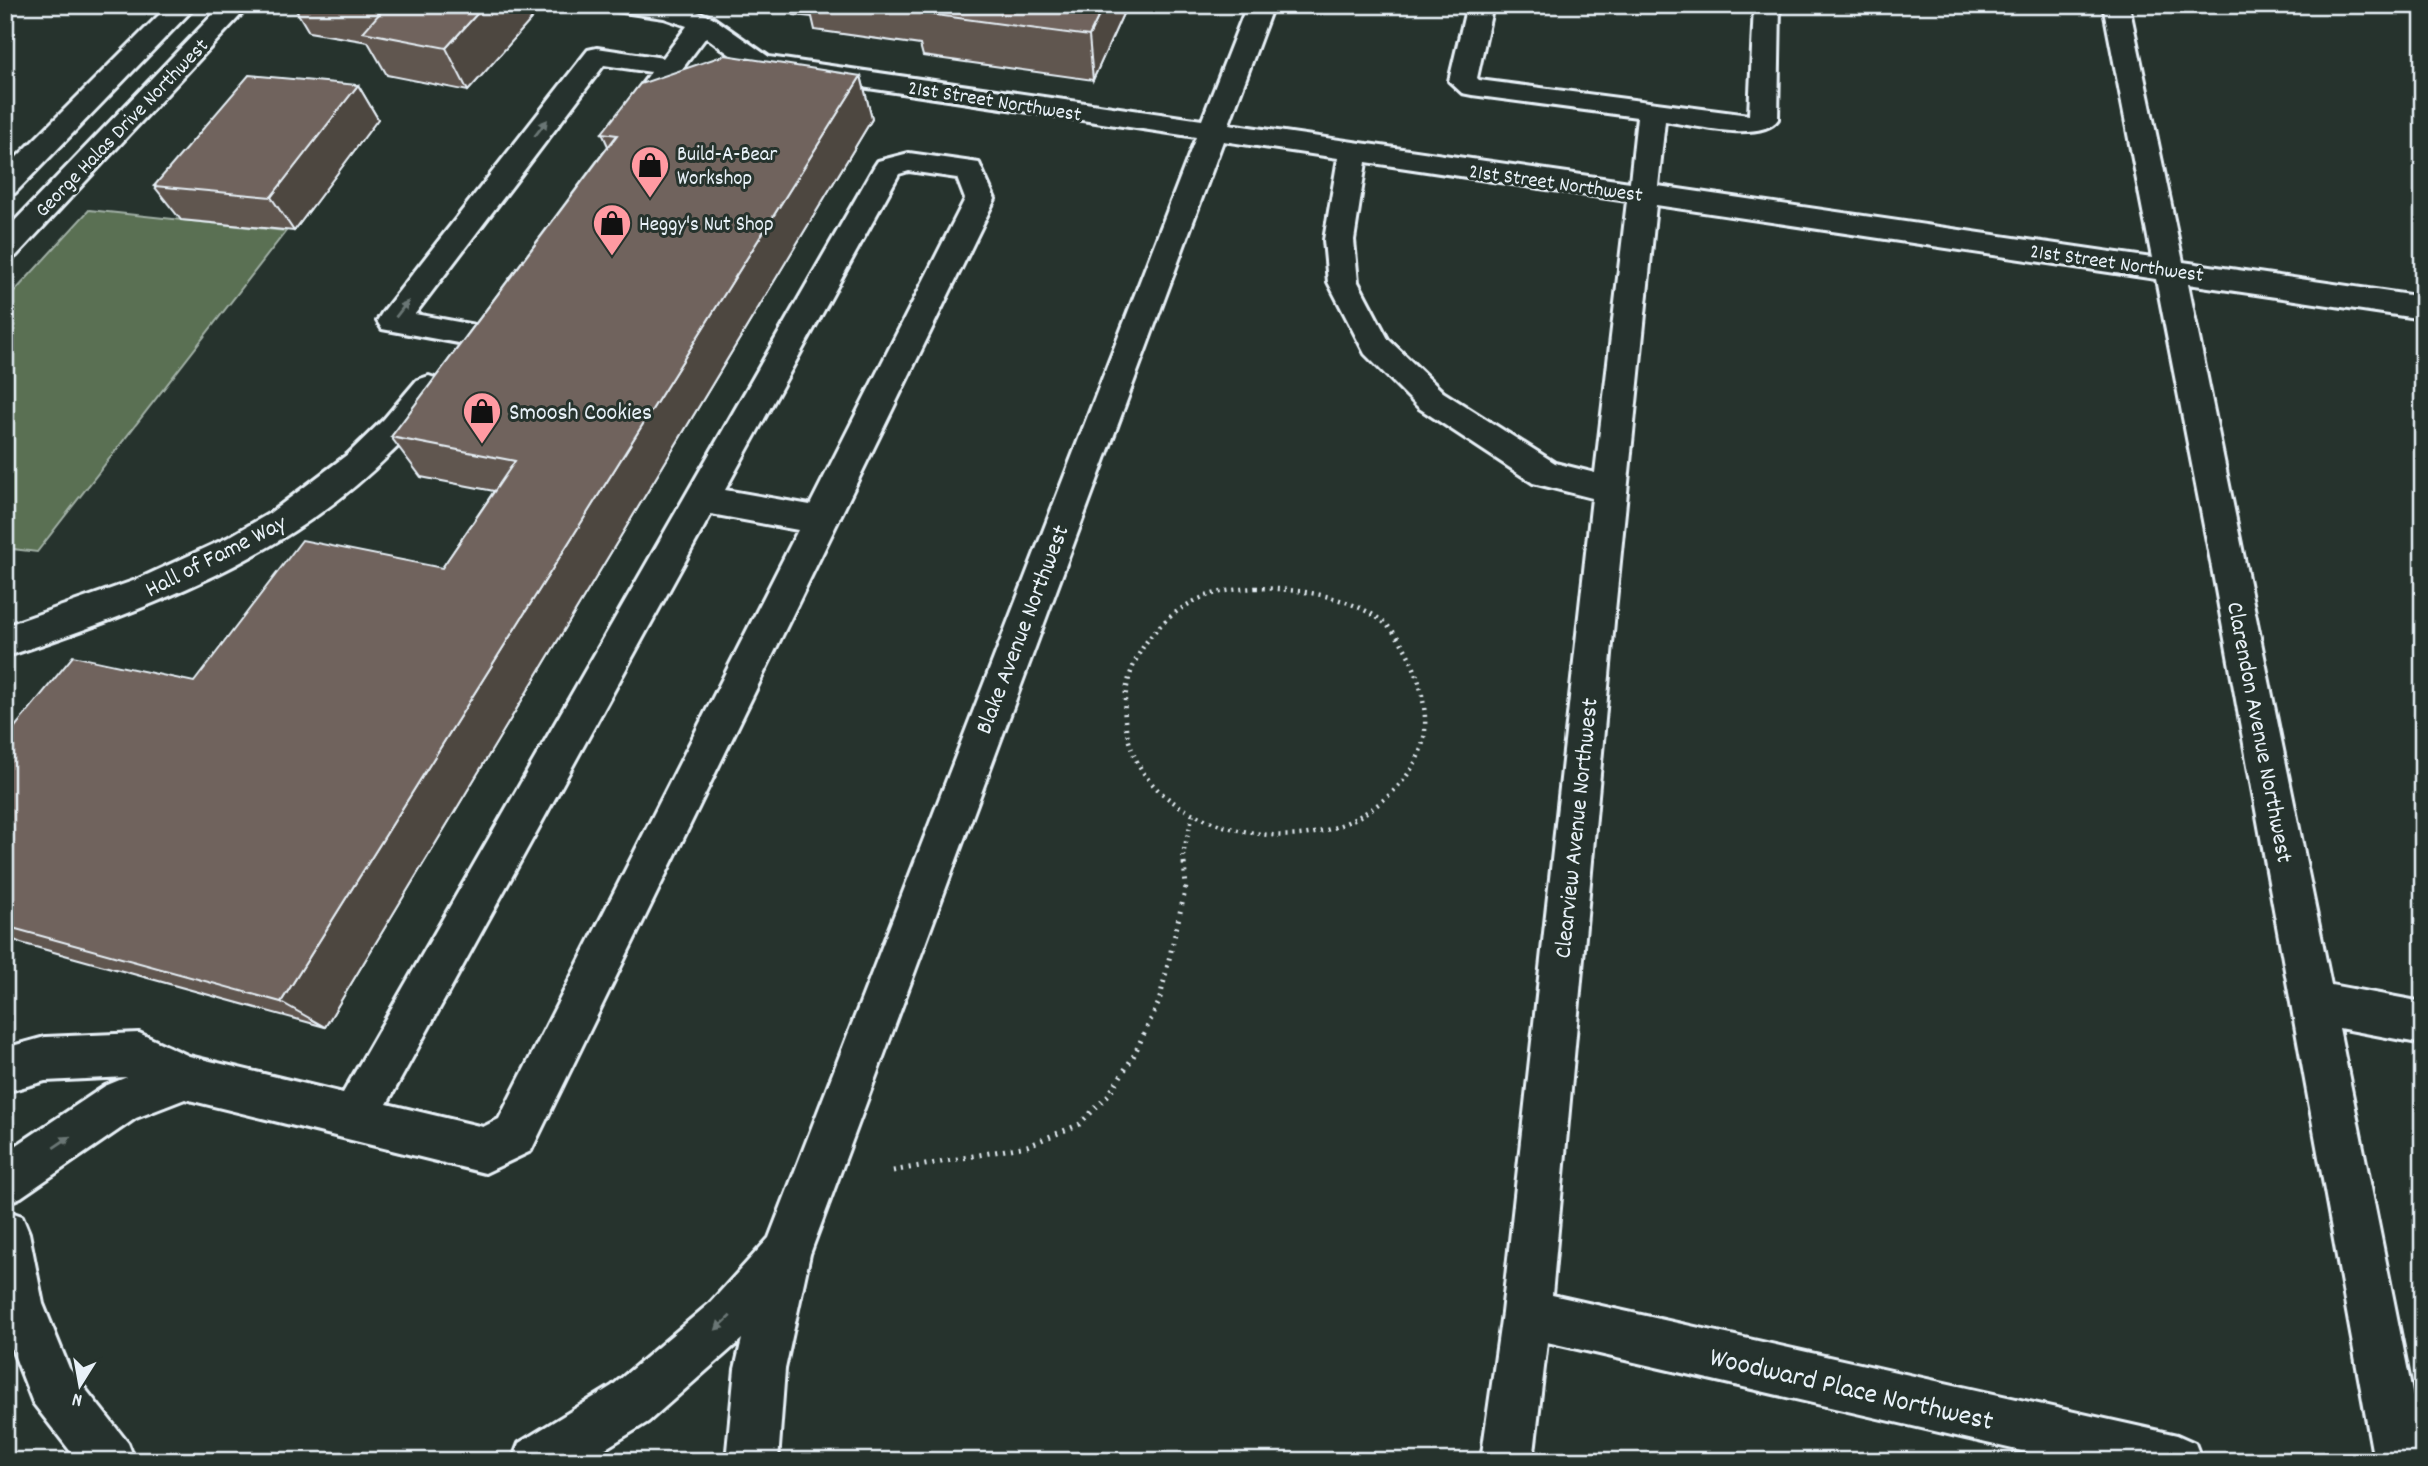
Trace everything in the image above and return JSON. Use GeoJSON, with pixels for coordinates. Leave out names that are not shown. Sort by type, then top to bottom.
{"type":"FeatureCollection","features":[{"type":"Feature","properties":{"kind":"street","name":"George Halas Drive Northwest"},"geometry":{"type":"LineString","coordinates":[[5,248],[237,5]]}},
{"type":"Feature","properties":{"kind":"street","name":"21st Street Northwest"},"geometry":{"type":"LineString","coordinates":[[625,5],[668,11],[703,23],[761,64],[2423,308]]}},
{"type":"Feature","properties":{"kind":"street","name":"Blake Avenue Northwest"},"geometry":{"type":"LineString","coordinates":[[752,1461],[760,1369],[786,1254],[1260,5]]}},
{"type":"Feature","properties":{"kind":"street"},"geometry":{"type":"LineString","coordinates":[[1480,5],[1462,80],[1472,87],[1751,124],[1764,119],[1767,5]]}},
{"type":"Feature","properties":{"kind":"street","name":"Clarendon Avenue Northwest"},"geometry":{"type":"LineString","coordinates":[[2116,5],[2229,562],[2400,1461]]}},
{"type":"Feature","properties":{"kind":"street"},"geometry":{"type":"LineString","coordinates":[[5,186],[180,9]]}},
{"type":"Feature","properties":{"kind":"street"},"geometry":{"type":"LineString","coordinates":[[611,145],[703,23]]}},
{"type":"Feature","properties":{"kind":"street","name":"Hall of Fame Way"},"geometry":{"type":"LineString","coordinates":[[5,642],[184,576],[270,532],[340,484],[398,428],[463,342],[393,321],[597,56],[669,67]]}},
{"type":"Feature","properties":{"kind":"street","name":"Clearview Avenue Northwest"},"geometry":{"type":"LineString","coordinates":[[1507,1461],[1526,1313],[1597,611],[1652,111]]}},
{"type":"Feature","properties":{"kind":"street"},"geometry":{"type":"LineString","coordinates":[[1353,153],[1339,240],[1343,282],[1376,346],[1431,400],[1545,474],[1612,490]]}},
{"type":"Feature","properties":{"kind":"street"},"geometry":{"type":"LineString","coordinates":[[5,1070],[45,1059],[139,1055],[185,1077],[485,1150],[515,1135],[980,199],[969,170],[909,162],[888,167],[354,1118]]}},
{"type":"Feature","properties":{"kind":"street"},"geometry":{"type":"LineString","coordinates":[[701,499],[820,520]]}},
{"type":"Feature","properties":{"kind":"street"},"geometry":{"type":"LineString","coordinates":[[2313,1002],[2423,1023]]}},
{"type":"Feature","properties":{"kind":"street"},"geometry":{"type":"LineString","coordinates":[[5,1181],[121,1102],[185,1077]]}},
{"type":"Feature","properties":{"kind":"street"},"geometry":{"type":"LineString","coordinates":[[5,1233],[19,1304],[51,1385],[118,1457]]}},
{"type":"Feature","properties":{"kind":"street","name":"Blake Avenue Northwest"},"geometry":{"type":"LineString","coordinates":[[537,1461],[630,1404],[727,1320],[786,1254]]}},
{"type":"Feature","properties":{"kind":"street","name":"Woodward Place Northwest"},"geometry":{"type":"LineString","coordinates":[[1526,1313],[2177,1461]]}},
{"type":"Feature","properties":{"kind":"path"},"geometry":{"type":"LineString","coordinates":[[1252,589],[1298,591],[1343,601],[1381,620],[1404,647],[1420,681],[1428,710],[1423,742],[1412,771],[1384,802],[1335,828],[1285,837],[1247,833],[1193,814],[1167,796],[1143,773],[1127,729],[1123,715],[1125,692],[1132,664],[1143,643],[1183,607],[1216,593],[1252,589]]}},
{"type":"Feature","properties":{"kind":"path"},"geometry":{"type":"LineString","coordinates":[[893,1171],[1027,1146],[1080,1124],[1109,1094],[1133,1057],[1159,1002],[1186,887],[1183,855],[1193,814]]}},
{"type":"Feature","properties":{"kind":"green space"},"geometry":{"type":"Polygon","coordinates":[[[89,210],[286,231],[37,552],[5,548],[5,302],[89,210]]]}},
{"type":"Feature","properties":{"kind":"building"},"geometry":{"type":"Polygon","coordinates":[[[387,5],[485,5],[446,48],[363,32],[387,5]]]}},
{"type":"Feature","properties":{"kind":"building"},"geometry":{"type":"Polygon","coordinates":[[[918,5],[1104,5],[1089,36],[914,12],[918,5]]]}},
{"type":"Feature","properties":{"kind":"building"},"geometry":{"type":"Polygon","coordinates":[[[725,55],[861,76],[281,1002],[5,926],[5,739],[73,656],[194,682],[302,540],[442,568],[515,461],[391,437],[617,135],[602,133],[640,84],[725,55]]]}},
{"type":"Feature","properties":{"kind":"building"},"geometry":{"type":"Polygon","coordinates":[[[249,75],[358,85],[271,197],[154,186],[249,75]]]}},
{"type":"Feature","properties":{"kind":"place","name":"Build-A-Bear Workshop"},"geometry":{"type":"Point","coordinates":[650,199]}},
{"type":"Feature","properties":{"kind":"place","name":"Heggy's Nut Shop"},"geometry":{"type":"Point","coordinates":[612,257]}},
{"type":"Feature","properties":{"kind":"place","name":"Smoosh Cookies"},"geometry":{"type":"Point","coordinates":[482,445]}}]}
